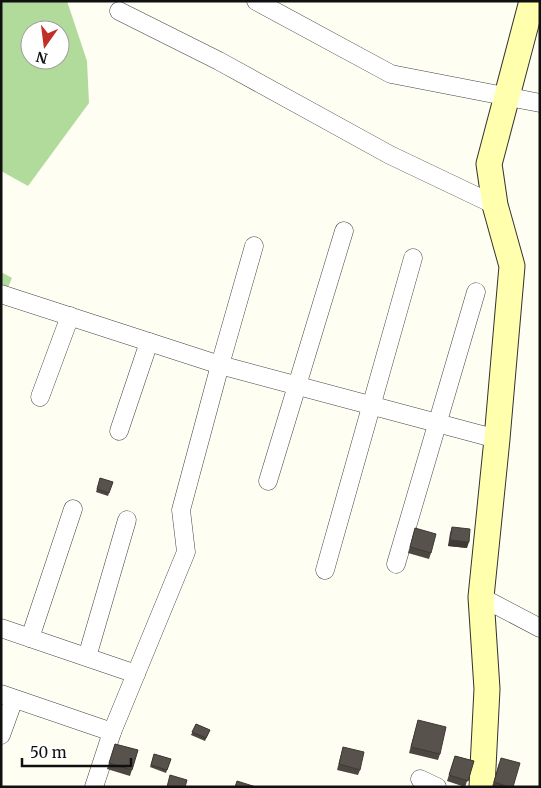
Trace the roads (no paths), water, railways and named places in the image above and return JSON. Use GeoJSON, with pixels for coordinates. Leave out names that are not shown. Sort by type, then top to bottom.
{"type":"FeatureCollection","features":[{"type":"Feature","properties":{"kind":"street"},"geometry":{"type":"LineString","coordinates":[[256,1],[391,74],[540,103]]}},
{"type":"Feature","properties":{"kind":"street"},"geometry":{"type":"LineString","coordinates":[[482,787],[487,689],[481,597],[512,266],[495,205],[489,164],[532,1]]}},
{"type":"Feature","properties":{"kind":"street"},"geometry":{"type":"LineString","coordinates":[[119,11],[219,61],[390,156],[495,205]]}},
{"type":"Feature","properties":{"kind":"street"},"geometry":{"type":"LineString","coordinates":[[268,481],[344,231]]}},
{"type":"Feature","properties":{"kind":"street"},"geometry":{"type":"LineString","coordinates":[[94,787],[112,732],[186,552],[181,510],[254,246]]}},
{"type":"Feature","properties":{"kind":"street"},"geometry":{"type":"LineString","coordinates":[[325,570],[413,258]]}},
{"type":"Feature","properties":{"kind":"street"},"geometry":{"type":"LineString","coordinates":[[396,564],[476,292]]}},
{"type":"Feature","properties":{"kind":"street"},"geometry":{"type":"LineString","coordinates":[[1,294],[220,365],[497,439]]}},
{"type":"Feature","properties":{"kind":"street"},"geometry":{"type":"LineString","coordinates":[[40,397],[70,316]]}},
{"type":"Feature","properties":{"kind":"street"},"geometry":{"type":"LineString","coordinates":[[119,431],[149,342]]}},
{"type":"Feature","properties":{"kind":"street"},"geometry":{"type":"LineString","coordinates":[[30,638],[73,509]]}},
{"type":"Feature","properties":{"kind":"street"},"geometry":{"type":"LineString","coordinates":[[86,657],[127,520]]}},
{"type":"Feature","properties":{"kind":"street"},"geometry":{"type":"LineString","coordinates":[[481,597],[540,628]]}},
{"type":"Feature","properties":{"kind":"street"},"geometry":{"type":"LineString","coordinates":[[1,628],[136,674]]}},
{"type":"Feature","properties":{"kind":"street"},"geometry":{"type":"LineString","coordinates":[[1,735],[8,697],[112,732]]}},
{"type":"Feature","properties":{"kind":"street"},"geometry":{"type":"LineString","coordinates":[[420,779],[437,787]]}}]}
